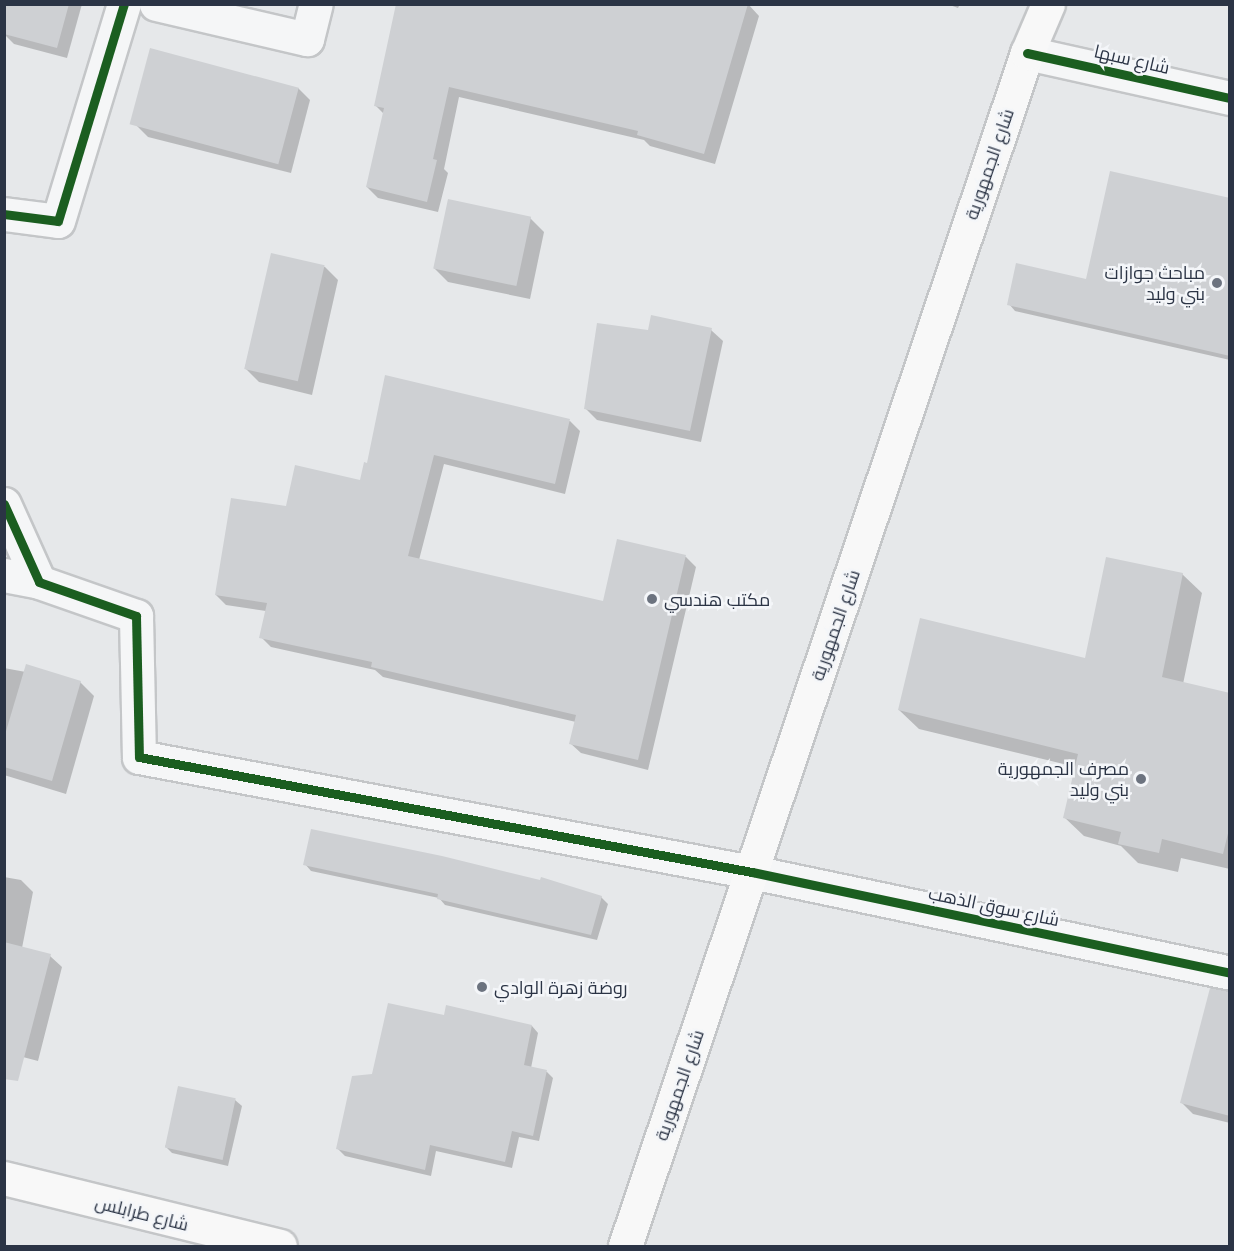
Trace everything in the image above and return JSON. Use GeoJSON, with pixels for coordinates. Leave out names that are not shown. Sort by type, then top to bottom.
{"type":"FeatureCollection","features":[{"type":"Feature","properties":{"kind":"main road","name":"شارع الجمهورية"},"geometry":{"type":"LineString","coordinates":[[625,1246],[1027,52],[1048,4]]}},
{"type":"Feature","properties":{"kind":"main road","name":"شارع طرابلس"},"geometry":{"type":"LineString","coordinates":[[4,1178],[280,1246]]}},
{"type":"Feature","properties":{"kind":"street"},"geometry":{"type":"LineString","coordinates":[[4,214],[58,221],[124,4]]}},
{"type":"Feature","properties":{"kind":"street"},"geometry":{"type":"LineString","coordinates":[[156,4],[307,39],[316,4]]}},
{"type":"Feature","properties":{"kind":"street","name":"شارع سبها"},"geometry":{"type":"LineString","coordinates":[[1027,52],[1230,98]]}},
{"type":"Feature","properties":{"kind":"street"},"geometry":{"type":"LineString","coordinates":[[4,504],[39,582]]}},
{"type":"Feature","properties":{"kind":"street"},"geometry":{"type":"LineString","coordinates":[[4,575],[39,582]]}},
{"type":"Feature","properties":{"kind":"street","name":"شارع سوق الذهب"},"geometry":{"type":"LineString","coordinates":[[39,582],[136,616],[139,757],[752,872],[1230,973]]}},
{"type":"Feature","properties":{"kind":"building"},"geometry":{"type":"Polygon","coordinates":[[[4,4],[69,4],[57,48],[4,34],[4,4]]]}},
{"type":"Feature","properties":{"kind":"building"},"geometry":{"type":"Polygon","coordinates":[[[396,4],[748,4],[704,154],[637,135],[638,131],[449,87],[433,159],[437,160],[427,202],[366,187],[384,108],[374,106],[396,4]]]}},
{"type":"Feature","properties":{"kind":"building"},"geometry":{"type":"Polygon","coordinates":[[[150,48],[299,88],[278,164],[130,124],[150,48]]]}},
{"type":"Feature","properties":{"kind":"building"},"geometry":{"type":"Polygon","coordinates":[[[1110,171],[1230,198],[1230,356],[1007,305],[1016,263],[1086,279],[1110,171]]]}},
{"type":"Feature","properties":{"kind":"building"},"geometry":{"type":"Polygon","coordinates":[[[448,199],[531,217],[516,286],[433,268],[448,199]]]}},
{"type":"Feature","properties":{"kind":"building"},"geometry":{"type":"Polygon","coordinates":[[[271,253],[325,265],[298,381],[244,369],[271,253]]]}},
{"type":"Feature","properties":{"kind":"building"},"geometry":{"type":"Polygon","coordinates":[[[651,315],[712,328],[690,431],[584,409],[597,323],[648,330],[651,315]]]}},
{"type":"Feature","properties":{"kind":"building"},"geometry":{"type":"Polygon","coordinates":[[[385,375],[570,419],[555,484],[434,455],[408,556],[603,601],[617,539],[686,555],[638,760],[569,744],[576,715],[371,667],[372,662],[259,638],[267,603],[215,595],[231,498],[286,506],[295,465],[360,480],[364,462],[367,463],[385,375]]]}},
{"type":"Feature","properties":{"kind":"building"},"geometry":{"type":"Polygon","coordinates":[[[1106,557],[1183,573],[1162,677],[1230,693],[1230,825],[1223,854],[1162,839],[1159,853],[1118,844],[1121,832],[1063,818],[1078,754],[898,710],[920,618],[1085,658],[1106,557]]]}},
{"type":"Feature","properties":{"kind":"building"},"geometry":{"type":"Polygon","coordinates":[[[26,664],[81,681],[52,781],[4,767],[4,738],[26,664]]]}},
{"type":"Feature","properties":{"kind":"building"},"geometry":{"type":"Polygon","coordinates":[[[311,829],[442,856],[540,880],[541,877],[602,896],[591,935],[437,899],[438,894],[303,865],[311,829]]]}},
{"type":"Feature","properties":{"kind":"building"},"geometry":{"type":"Polygon","coordinates":[[[4,942],[51,954],[18,1081],[4,1079],[4,942]]]}},
{"type":"Feature","properties":{"kind":"building"},"geometry":{"type":"Polygon","coordinates":[[[1210,988],[1230,991],[1230,1116],[1180,1103],[1210,988]]]}},
{"type":"Feature","properties":{"kind":"building"},"geometry":{"type":"Polygon","coordinates":[[[388,1003],[444,1015],[446,1005],[532,1025],[524,1065],[547,1070],[533,1136],[512,1131],[505,1162],[430,1145],[425,1170],[336,1149],[352,1076],[372,1074],[388,1003]]]}},
{"type":"Feature","properties":{"kind":"building"},"geometry":{"type":"Polygon","coordinates":[[[178,1086],[236,1098],[223,1160],[165,1148],[178,1086]]]}},
{"type":"Feature","properties":{"kind":"cycle path"},"geometry":{"type":"LineString","coordinates":[[4,214],[58,221],[124,4]]}},
{"type":"Feature","properties":{"kind":"cycle path"},"geometry":{"type":"LineString","coordinates":[[1027,53],[1230,98]]}},
{"type":"Feature","properties":{"kind":"cycle path"},"geometry":{"type":"LineString","coordinates":[[4,504],[39,582],[136,616],[139,757],[752,872],[1230,973]]}},
{"type":"Feature","properties":{"kind":"place","name":"مباحث جوازات بني وليد"},"geometry":{"type":"Point","coordinates":[1217,283]}},
{"type":"Feature","properties":{"kind":"place","name":"مكتب هندسي"},"geometry":{"type":"Point","coordinates":[652,599]}},
{"type":"Feature","properties":{"kind":"place","name":"مصرف الجمهورية بني وليد"},"geometry":{"type":"Point","coordinates":[1141,779]}},
{"type":"Feature","properties":{"kind":"place","name":"روضة زهرة الوادي"},"geometry":{"type":"Point","coordinates":[482,987]}}]}
